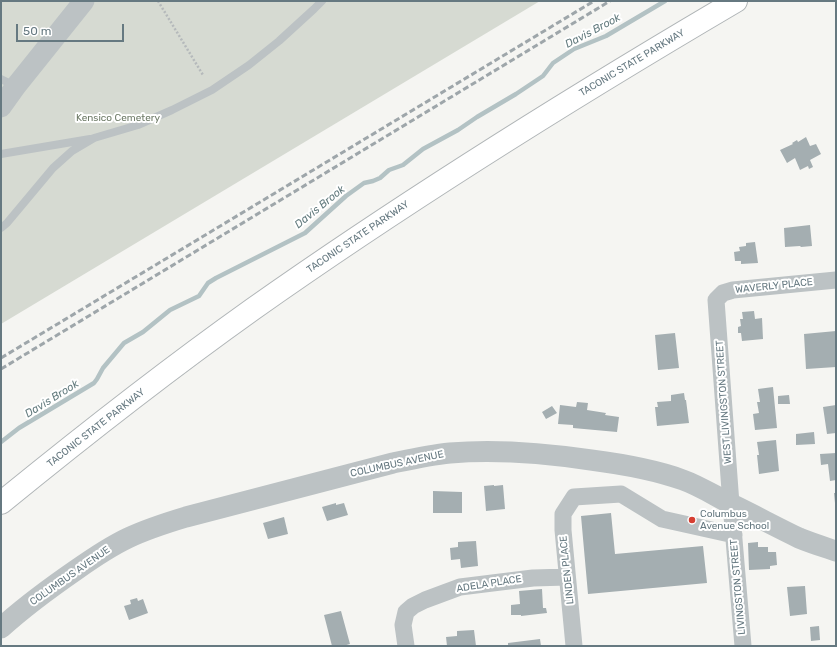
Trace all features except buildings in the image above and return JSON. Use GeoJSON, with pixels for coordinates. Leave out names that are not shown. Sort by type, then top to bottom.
{"type":"FeatureCollection","features":[{"type":"Feature","properties":{"kind":"highway","name":"TACONIC STATE PARKWAY"},"geometry":{"type":"LineString","coordinates":[[1,485],[81,420],[164,357],[335,234],[504,124],[708,1]]}},
{"type":"Feature","properties":{"kind":"highway","name":"TACONIC STATE PARKWAY"},"geometry":{"type":"LineString","coordinates":[[1,503],[84,436],[167,373],[251,311],[337,251],[424,193],[551,112],[736,1]]}},
{"type":"Feature","properties":{"kind":"street"},"geometry":{"type":"LineString","coordinates":[[1,107],[8,83],[84,1]]}},
{"type":"Feature","properties":{"kind":"street","name":"WAVERLY PLACE"},"geometry":{"type":"LineString","coordinates":[[716,300],[723,293],[732,290],[836,280]]}},
{"type":"Feature","properties":{"kind":"street","name":"WEST LIVINGSTON STREET"},"geometry":{"type":"LineString","coordinates":[[716,300],[731,504]]}},
{"type":"Feature","properties":{"kind":"street","name":"COLUMBUS AVENUE"},"geometry":{"type":"LineString","coordinates":[[1,628],[50,588],[102,552],[128,538],[157,526],[201,513],[393,463],[449,453],[507,451],[534,453],[597,460],[660,472],[698,486],[800,538],[836,551]]}},
{"type":"Feature","properties":{"kind":"street","name":"LINDEN PLACE"},"geometry":{"type":"LineString","coordinates":[[574,646],[563,530],[563,514],[574,497],[621,494],[662,519],[734,535]]}},
{"type":"Feature","properties":{"kind":"street","name":"LIVINGSTON STREET"},"geometry":{"type":"LineString","coordinates":[[731,504],[744,646]]}},
{"type":"Feature","properties":{"kind":"street","name":"ADELA PLACE"},"geometry":{"type":"LineString","coordinates":[[406,646],[403,625],[406,612],[413,606],[460,587],[533,578],[567,578]]}},
{"type":"Feature","properties":{"kind":"lane"},"geometry":{"type":"LineString","coordinates":[[1,154],[94,138],[138,125],[172,110],[212,90],[249,65],[279,41],[322,1]]}},
{"type":"Feature","properties":{"kind":"lane"},"geometry":{"type":"LineString","coordinates":[[1,228],[52,168],[72,151],[94,138]]}},
{"type":"Feature","properties":{"kind":"path"},"geometry":{"type":"LineString","coordinates":[[158,1],[203,75]]}},
{"type":"Feature","properties":{"kind":"green space","name":"Kensico Cemetery"},"geometry":{"type":"Polygon","coordinates":[[[1,1],[540,1],[1,324],[1,1]]]}},
{"type":"Feature","properties":{"kind":"waterway","name":"Davis Brook"},"geometry":{"type":"LineString","coordinates":[[1,442],[19,428],[94,383],[103,368],[124,343],[143,332],[170,310],[199,296],[208,283],[305,233],[346,196],[364,183],[380,178],[389,170],[403,165],[423,149],[458,130],[516,94],[543,76],[553,63],[574,49],[606,36],[665,1]]}},
{"type":"Feature","properties":{"kind":"railway"},"geometry":{"type":"LineString","coordinates":[[1,358],[594,1]]}},
{"type":"Feature","properties":{"kind":"railway"},"geometry":{"type":"LineString","coordinates":[[1,369],[610,1]]}},
{"type":"Feature","properties":{"kind":"place","name":"Columbus Avenue School"},"geometry":{"type":"Point","coordinates":[692,520]}}]}
